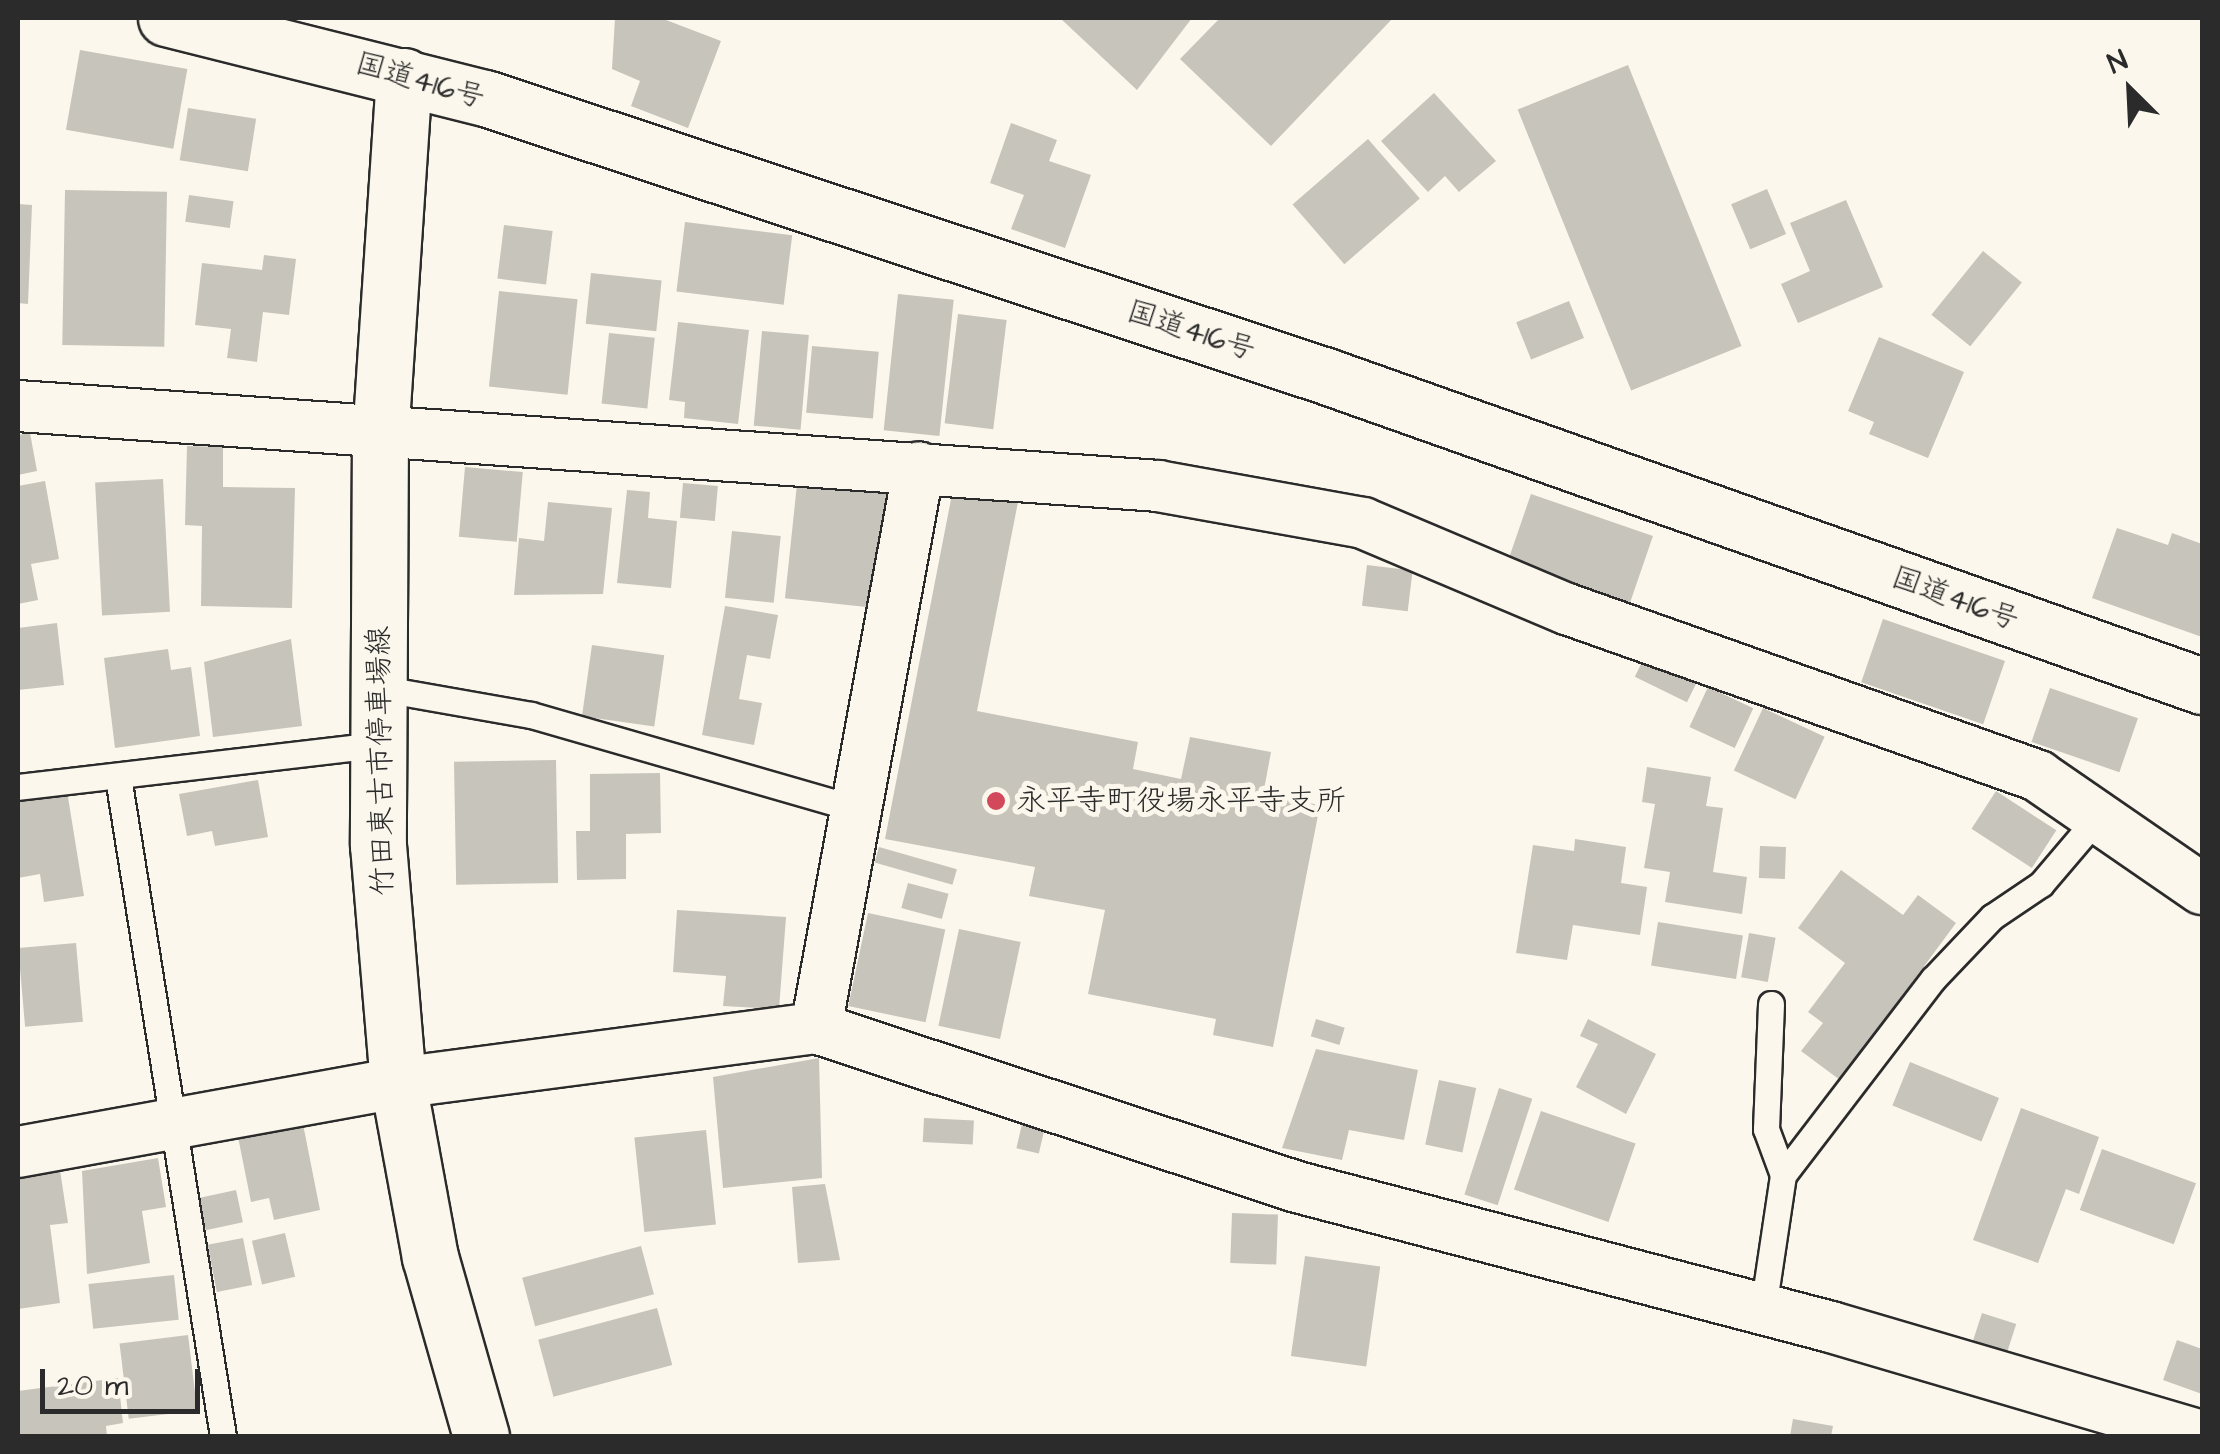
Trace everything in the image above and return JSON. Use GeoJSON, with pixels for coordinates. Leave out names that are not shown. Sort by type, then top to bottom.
{"type":"FeatureCollection","features":[{"type":"Feature","properties":{"kind":"main road","name":"国道416号"},"geometry":{"type":"LineString","coordinates":[[166,18],[404,76],[1326,376],[2202,686]]}},
{"type":"Feature","properties":{"kind":"main road","name":"竹田東古市停車場線"},"geometry":{"type":"LineString","coordinates":[[404,76],[380,433],[378,745],[398,1083],[430,1256],[481,1436]]}},
{"type":"Feature","properties":{"kind":"street"},"geometry":{"type":"LineString","coordinates":[[18,406],[1158,486],[1363,524],[1567,609],[2038,776],[2202,889]]}},
{"type":"Feature","properties":{"kind":"street"},"geometry":{"type":"LineString","coordinates":[[816,1028],[861,810],[919,467]]}},
{"type":"Feature","properties":{"kind":"street"},"geometry":{"type":"LineString","coordinates":[[18,1152],[171,1120],[398,1083],[816,1028],[1297,1187],[1763,1308],[2201,1436]]}},
{"type":"Feature","properties":{"kind":"lane"},"geometry":{"type":"LineString","coordinates":[[378,688],[530,715],[861,810]]}},
{"type":"Feature","properties":{"kind":"lane"},"geometry":{"type":"LineString","coordinates":[[18,788],[378,745]]}},
{"type":"Feature","properties":{"kind":"lane"},"geometry":{"type":"LineString","coordinates":[[118,777],[222,1436]]}},
{"type":"Feature","properties":{"kind":"lane"},"geometry":{"type":"LineString","coordinates":[[1763,1308],[1783,1175],[1933,978],[1992,916],[2041,884],[2098,817]]}},
{"type":"Feature","properties":{"kind":"lane"},"geometry":{"type":"LineString","coordinates":[[1771,1004],[1766,1129],[1783,1175]]}},
{"type":"Feature","properties":{"kind":"building"},"geometry":{"type":"Polygon","coordinates":[[[615,18],[666,20],[721,41],[688,128],[631,106],[640,81],[612,69],[615,18]]]}},
{"type":"Feature","properties":{"kind":"building"},"geometry":{"type":"Polygon","coordinates":[[[1060,18],[1192,18],[1137,90],[1060,18]]]}},
{"type":"Feature","properties":{"kind":"building"},"geometry":{"type":"Polygon","coordinates":[[[1220,18],[1393,18],[1271,146],[1180,59],[1220,18]]]}},
{"type":"Feature","properties":{"kind":"building"},"geometry":{"type":"Polygon","coordinates":[[[80,50],[187,69],[173,149],[66,130],[80,50]]]}},
{"type":"Feature","properties":{"kind":"building"},"geometry":{"type":"Polygon","coordinates":[[[1628,65],[1742,346],[1631,391],[1518,110],[1628,65]]]}},
{"type":"Feature","properties":{"kind":"building"},"geometry":{"type":"Polygon","coordinates":[[[1434,93],[1496,161],[1459,192],[1445,176],[1428,192],[1381,141],[1434,93]]]}},
{"type":"Feature","properties":{"kind":"building"},"geometry":{"type":"Polygon","coordinates":[[[188,108],[256,119],[248,171],[180,160],[188,108]]]}},
{"type":"Feature","properties":{"kind":"building"},"geometry":{"type":"Polygon","coordinates":[[[1011,123],[1057,140],[1049,161],[1091,175],[1065,248],[1011,229],[1024,195],[990,183],[1011,123]]]}},
{"type":"Feature","properties":{"kind":"building"},"geometry":{"type":"Polygon","coordinates":[[[1368,139],[1420,199],[1344,264],[1293,205],[1368,139]]]}},
{"type":"Feature","properties":{"kind":"building"},"geometry":{"type":"Polygon","coordinates":[[[1767,189],[1786,234],[1750,249],[1731,204],[1767,189]]]}},
{"type":"Feature","properties":{"kind":"building"},"geometry":{"type":"Polygon","coordinates":[[[65,190],[167,192],[164,347],[62,345],[65,190]]]}},
{"type":"Feature","properties":{"kind":"building"},"geometry":{"type":"Polygon","coordinates":[[[189,195],[234,201],[230,228],[185,222],[189,195]]]}},
{"type":"Feature","properties":{"kind":"building"},"geometry":{"type":"Polygon","coordinates":[[[1846,200],[1883,287],[1798,323],[1781,284],[1810,271],[1790,223],[1846,200]]]}},
{"type":"Feature","properties":{"kind":"building"},"geometry":{"type":"Polygon","coordinates":[[[18,204],[32,205],[28,304],[18,303],[18,204]]]}},
{"type":"Feature","properties":{"kind":"building"},"geometry":{"type":"Polygon","coordinates":[[[685,222],[792,235],[784,305],[676,291],[685,222]]]}},
{"type":"Feature","properties":{"kind":"building"},"geometry":{"type":"Polygon","coordinates":[[[504,225],[553,231],[546,285],[497,279],[504,225]]]}},
{"type":"Feature","properties":{"kind":"building"},"geometry":{"type":"Polygon","coordinates":[[[1983,251],[2022,282],[1970,346],[1931,315],[1983,251]]]}},
{"type":"Feature","properties":{"kind":"building"},"geometry":{"type":"Polygon","coordinates":[[[264,255],[296,259],[289,315],[263,312],[257,362],[227,358],[231,329],[195,325],[202,263],[262,270],[264,255]]]}},
{"type":"Feature","properties":{"kind":"building"},"geometry":{"type":"Polygon","coordinates":[[[591,273],[662,280],[656,331],[586,324],[591,273]]]}},
{"type":"Feature","properties":{"kind":"building"},"geometry":{"type":"Polygon","coordinates":[[[499,291],[578,299],[568,395],[489,386],[499,291]]]}},
{"type":"Feature","properties":{"kind":"building"},"geometry":{"type":"Polygon","coordinates":[[[898,294],[954,300],[939,436],[884,430],[898,294]]]}},
{"type":"Feature","properties":{"kind":"building"},"geometry":{"type":"Polygon","coordinates":[[[1569,301],[1584,338],[1531,359],[1516,322],[1569,301]]]}},
{"type":"Feature","properties":{"kind":"building"},"geometry":{"type":"Polygon","coordinates":[[[958,314],[1007,320],[993,429],[945,423],[958,314]]]}},
{"type":"Feature","properties":{"kind":"building"},"geometry":{"type":"Polygon","coordinates":[[[678,322],[749,330],[738,424],[684,418],[685,402],[669,400],[678,322]]]}},
{"type":"Feature","properties":{"kind":"building"},"geometry":{"type":"Polygon","coordinates":[[[762,331],[809,335],[801,430],[754,426],[762,331]]]}},
{"type":"Feature","properties":{"kind":"building"},"geometry":{"type":"Polygon","coordinates":[[[609,333],[655,338],[647,408],[602,404],[609,333]]]}},
{"type":"Feature","properties":{"kind":"building"},"geometry":{"type":"Polygon","coordinates":[[[1879,337],[1964,372],[1928,458],[1869,434],[1874,422],[1848,411],[1879,337]]]}},
{"type":"Feature","properties":{"kind":"building"},"geometry":{"type":"Polygon","coordinates":[[[812,346],[879,352],[873,419],[806,413],[812,346]]]}},
{"type":"Feature","properties":{"kind":"building"},"geometry":{"type":"Polygon","coordinates":[[[30,433],[37,471],[18,475],[18,435],[30,433]]]}},
{"type":"Feature","properties":{"kind":"building"},"geometry":{"type":"Polygon","coordinates":[[[187,446],[223,447],[223,487],[295,488],[292,608],[201,606],[202,526],[185,525],[187,446]]]}},
{"type":"Feature","properties":{"kind":"building"},"geometry":{"type":"Polygon","coordinates":[[[465,467],[523,472],[517,542],[459,537],[465,467]]]}},
{"type":"Feature","properties":{"kind":"building"},"geometry":{"type":"Polygon","coordinates":[[[163,479],[170,612],[102,615],[95,483],[163,479]]]}},
{"type":"Feature","properties":{"kind":"building"},"geometry":{"type":"Polygon","coordinates":[[[45,481],[59,559],[31,564],[38,600],[18,604],[18,486],[45,481]]]}},
{"type":"Feature","properties":{"kind":"building"},"geometry":{"type":"Polygon","coordinates":[[[683,483],[718,486],[715,521],[680,518],[683,483]]]}},
{"type":"Feature","properties":{"kind":"building"},"geometry":{"type":"Polygon","coordinates":[[[797,484],[888,494],[875,608],[785,598],[797,484]]]}},
{"type":"Feature","properties":{"kind":"building"},"geometry":{"type":"Polygon","coordinates":[[[953,489],[1018,502],[977,711],[1138,742],[1133,769],[1181,779],[1190,737],[1271,752],[1263,795],[1320,805],[1273,1047],[1213,1035],[1216,1019],[1088,994],[1105,910],[1029,896],[1035,867],[885,839],[953,489]]]}},
{"type":"Feature","properties":{"kind":"building"},"geometry":{"type":"Polygon","coordinates":[[[627,490],[650,492],[648,518],[677,521],[671,588],[617,583],[627,490]]]}},
{"type":"Feature","properties":{"kind":"building"},"geometry":{"type":"Polygon","coordinates":[[[1531,494],[1653,536],[1630,602],[1508,560],[1531,494]]]}},
{"type":"Feature","properties":{"kind":"building"},"geometry":{"type":"Polygon","coordinates":[[[548,502],[612,508],[603,594],[514,595],[519,538],[544,541],[548,502]]]}},
{"type":"Feature","properties":{"kind":"building"},"geometry":{"type":"Polygon","coordinates":[[[2117,528],[2168,545],[2172,533],[2202,544],[2202,637],[2092,598],[2117,528]]]}},
{"type":"Feature","properties":{"kind":"building"},"geometry":{"type":"Polygon","coordinates":[[[732,531],[781,536],[774,603],[725,598],[732,531]]]}},
{"type":"Feature","properties":{"kind":"building"},"geometry":{"type":"Polygon","coordinates":[[[1367,565],[1413,571],[1408,611],[1362,606],[1367,565]]]}},
{"type":"Feature","properties":{"kind":"building"},"geometry":{"type":"Polygon","coordinates":[[[725,606],[778,615],[770,659],[747,655],[739,699],[762,703],[754,745],[702,735],[725,606]]]}},
{"type":"Feature","properties":{"kind":"building"},"geometry":{"type":"Polygon","coordinates":[[[1883,619],[2005,661],[1983,724],[1861,682],[1883,619]]]}},
{"type":"Feature","properties":{"kind":"building"},"geometry":{"type":"Polygon","coordinates":[[[57,623],[64,685],[18,690],[18,628],[57,623]]]}},
{"type":"Feature","properties":{"kind":"building"},"geometry":{"type":"Polygon","coordinates":[[[291,639],[302,726],[213,737],[204,662],[291,639]]]}},
{"type":"Feature","properties":{"kind":"building"},"geometry":{"type":"Polygon","coordinates":[[[592,645],[664,655],[654,726],[582,716],[592,645]]]}},
{"type":"Feature","properties":{"kind":"building"},"geometry":{"type":"Polygon","coordinates":[[[168,649],[171,670],[191,667],[200,736],[115,748],[104,658],[168,649]]]}},
{"type":"Feature","properties":{"kind":"building"},"geometry":{"type":"Polygon","coordinates":[[[1644,658],[1696,683],[1687,702],[1635,677],[1644,658]]]}},
{"type":"Feature","properties":{"kind":"building"},"geometry":{"type":"Polygon","coordinates":[[[1708,687],[1753,708],[1735,748],[1689,727],[1708,687]]]}},
{"type":"Feature","properties":{"kind":"building"},"geometry":{"type":"Polygon","coordinates":[[[2050,688],[2138,718],[2119,772],[2031,742],[2050,688]]]}},
{"type":"Feature","properties":{"kind":"building"},"geometry":{"type":"Polygon","coordinates":[[[1763,708],[1825,737],[1795,799],[1734,771],[1763,708]]]}},
{"type":"Feature","properties":{"kind":"building"},"geometry":{"type":"Polygon","coordinates":[[[556,760],[558,883],[456,885],[454,762],[556,760]]]}},
{"type":"Feature","properties":{"kind":"building"},"geometry":{"type":"Polygon","coordinates":[[[1647,767],[1711,777],[1706,806],[1723,808],[1713,872],[1747,877],[1742,914],[1665,902],[1670,872],[1644,868],[1655,804],[1642,802],[1647,767]]]}},
{"type":"Feature","properties":{"kind":"building"},"geometry":{"type":"Polygon","coordinates":[[[660,773],[661,833],[626,834],[626,879],[577,880],[576,831],[590,831],[590,774],[660,773]]]}},
{"type":"Feature","properties":{"kind":"building"},"geometry":{"type":"Polygon","coordinates":[[[258,780],[268,837],[215,846],[212,831],[187,836],[179,794],[258,780]]]}},
{"type":"Feature","properties":{"kind":"building"},"geometry":{"type":"Polygon","coordinates":[[[67,791],[84,896],[44,902],[40,874],[18,878],[18,799],[67,791]]]}},
{"type":"Feature","properties":{"kind":"building"},"geometry":{"type":"Polygon","coordinates":[[[1996,791],[2056,830],[2032,868],[1971,829],[1996,791]]]}},
{"type":"Feature","properties":{"kind":"building"},"geometry":{"type":"Polygon","coordinates":[[[1575,839],[1626,847],[1621,883],[1647,887],[1640,935],[1573,925],[1567,960],[1516,953],[1533,845],[1574,851],[1575,839]]]}},
{"type":"Feature","properties":{"kind":"building"},"geometry":{"type":"Polygon","coordinates":[[[1760,846],[1786,847],[1785,879],[1759,878],[1760,846]]]}},
{"type":"Feature","properties":{"kind":"building"},"geometry":{"type":"Polygon","coordinates":[[[879,847],[957,869],[952,885],[875,862],[879,847]]]}},
{"type":"Feature","properties":{"kind":"building"},"geometry":{"type":"Polygon","coordinates":[[[1841,870],[1903,915],[1918,895],[1956,923],[1840,1080],[1801,1051],[1823,1023],[1808,1012],[1845,963],[1798,928],[1841,870]]]}},
{"type":"Feature","properties":{"kind":"building"},"geometry":{"type":"Polygon","coordinates":[[[908,883],[949,894],[942,919],[901,908],[908,883]]]}},
{"type":"Feature","properties":{"kind":"building"},"geometry":{"type":"Polygon","coordinates":[[[677,910],[786,917],[779,1009],[723,1006],[726,976],[673,972],[677,910]]]}},
{"type":"Feature","properties":{"kind":"building"},"geometry":{"type":"Polygon","coordinates":[[[868,913],[945,929],[926,1022],[848,1006],[868,913]]]}},
{"type":"Feature","properties":{"kind":"building"},"geometry":{"type":"Polygon","coordinates":[[[1658,922],[1743,935],[1736,979],[1651,965],[1658,922]]]}},
{"type":"Feature","properties":{"kind":"building"},"geometry":{"type":"Polygon","coordinates":[[[959,929],[1021,942],[1000,1039],[938,1026],[959,929]]]}},
{"type":"Feature","properties":{"kind":"building"},"geometry":{"type":"Polygon","coordinates":[[[1749,933],[1776,938],[1768,982],[1741,977],[1749,933]]]}},
{"type":"Feature","properties":{"kind":"building"},"geometry":{"type":"Polygon","coordinates":[[[76,943],[83,1022],[25,1027],[18,948],[76,943]]]}},
{"type":"Feature","properties":{"kind":"building"},"geometry":{"type":"Polygon","coordinates":[[[1316,1019],[1345,1028],[1339,1045],[1311,1036],[1316,1019]]]}},
{"type":"Feature","properties":{"kind":"building"},"geometry":{"type":"Polygon","coordinates":[[[1588,1019],[1656,1054],[1626,1114],[1576,1087],[1598,1044],[1580,1036],[1588,1019]]]}},
{"type":"Feature","properties":{"kind":"building"},"geometry":{"type":"Polygon","coordinates":[[[1316,1049],[1418,1070],[1404,1140],[1349,1130],[1342,1160],[1282,1148],[1316,1049]]]}},
{"type":"Feature","properties":{"kind":"building"},"geometry":{"type":"Polygon","coordinates":[[[819,1058],[822,1178],[723,1188],[713,1077],[819,1058]]]}},
{"type":"Feature","properties":{"kind":"building"},"geometry":{"type":"Polygon","coordinates":[[[1910,1062],[1999,1098],[1981,1142],[1892,1106],[1910,1062]]]}},
{"type":"Feature","properties":{"kind":"building"},"geometry":{"type":"Polygon","coordinates":[[[1439,1080],[1476,1088],[1462,1152],[1425,1145],[1439,1080]]]}},
{"type":"Feature","properties":{"kind":"building"},"geometry":{"type":"Polygon","coordinates":[[[1499,1088],[1532,1099],[1498,1205],[1464,1195],[1499,1088]]]}},
{"type":"Feature","properties":{"kind":"building"},"geometry":{"type":"Polygon","coordinates":[[[2021,1108],[2099,1137],[2079,1194],[2066,1189],[2038,1263],[1973,1240],[2021,1108]]]}},
{"type":"Feature","properties":{"kind":"building"},"geometry":{"type":"Polygon","coordinates":[[[1541,1111],[1636,1144],[1609,1222],[1514,1189],[1541,1111]]]}},
{"type":"Feature","properties":{"kind":"building"},"geometry":{"type":"Polygon","coordinates":[[[924,1118],[974,1121],[973,1145],[923,1142],[924,1118]]]}},
{"type":"Feature","properties":{"kind":"building"},"geometry":{"type":"Polygon","coordinates":[[[303,1124],[320,1210],[274,1220],[269,1198],[251,1202],[238,1137],[303,1124]]]}},
{"type":"Feature","properties":{"kind":"building"},"geometry":{"type":"Polygon","coordinates":[[[1022,1124],[1044,1129],[1039,1154],[1016,1148],[1022,1124]]]}},
{"type":"Feature","properties":{"kind":"building"},"geometry":{"type":"Polygon","coordinates":[[[706,1130],[716,1224],[644,1232],[634,1138],[706,1130]]]}},
{"type":"Feature","properties":{"kind":"building"},"geometry":{"type":"Polygon","coordinates":[[[2102,1149],[2196,1183],[2174,1244],[2080,1210],[2102,1149]]]}},
{"type":"Feature","properties":{"kind":"building"},"geometry":{"type":"Polygon","coordinates":[[[158,1158],[166,1207],[142,1211],[150,1263],[87,1274],[82,1171],[158,1158]]]}},
{"type":"Feature","properties":{"kind":"building"},"geometry":{"type":"Polygon","coordinates":[[[60,1170],[68,1223],[50,1225],[60,1303],[18,1309],[18,1176],[60,1170]]]}},
{"type":"Feature","properties":{"kind":"building"},"geometry":{"type":"Polygon","coordinates":[[[825,1184],[840,1260],[798,1263],[792,1187],[825,1184]]]}},
{"type":"Feature","properties":{"kind":"building"},"geometry":{"type":"Polygon","coordinates":[[[236,1190],[243,1222],[206,1230],[199,1198],[236,1190]]]}},
{"type":"Feature","properties":{"kind":"building"},"geometry":{"type":"Polygon","coordinates":[[[1232,1213],[1278,1215],[1276,1265],[1230,1263],[1232,1213]]]}},
{"type":"Feature","properties":{"kind":"building"},"geometry":{"type":"Polygon","coordinates":[[[285,1233],[295,1277],[262,1284],[252,1241],[285,1233]]]}},
{"type":"Feature","properties":{"kind":"building"},"geometry":{"type":"Polygon","coordinates":[[[243,1238],[252,1285],[217,1292],[208,1245],[243,1238]]]}},
{"type":"Feature","properties":{"kind":"building"},"geometry":{"type":"Polygon","coordinates":[[[641,1246],[654,1294],[535,1326],[522,1278],[641,1246]]]}},
{"type":"Feature","properties":{"kind":"building"},"geometry":{"type":"Polygon","coordinates":[[[1305,1256],[1380,1267],[1366,1367],[1291,1356],[1305,1256]]]}},
{"type":"Feature","properties":{"kind":"building"},"geometry":{"type":"Polygon","coordinates":[[[174,1275],[179,1320],[93,1329],[88,1284],[174,1275]]]}},
{"type":"Feature","properties":{"kind":"building"},"geometry":{"type":"Polygon","coordinates":[[[657,1308],[672,1365],[553,1397],[538,1340],[657,1308]]]}},
{"type":"Feature","properties":{"kind":"building"},"geometry":{"type":"Polygon","coordinates":[[[1982,1313],[2016,1324],[2005,1358],[1971,1347],[1982,1313]]]}},
{"type":"Feature","properties":{"kind":"building"},"geometry":{"type":"Polygon","coordinates":[[[188,1335],[197,1410],[129,1419],[120,1343],[188,1335]]]}},
{"type":"Feature","properties":{"kind":"building"},"geometry":{"type":"Polygon","coordinates":[[[2177,1340],[2202,1349],[2202,1394],[2163,1380],[2177,1340]]]}},
{"type":"Feature","properties":{"kind":"building"},"geometry":{"type":"Polygon","coordinates":[[[118,1378],[123,1423],[106,1426],[107,1436],[18,1436],[18,1391],[118,1378]]]}},
{"type":"Feature","properties":{"kind":"building"},"geometry":{"type":"Polygon","coordinates":[[[1793,1419],[1833,1426],[1831,1436],[1790,1436],[1793,1419]]]}},
{"type":"Feature","properties":{"kind":"place","name":"永平寺町役場永平寺支所"},"geometry":{"type":"Point","coordinates":[996,801]}}]}
